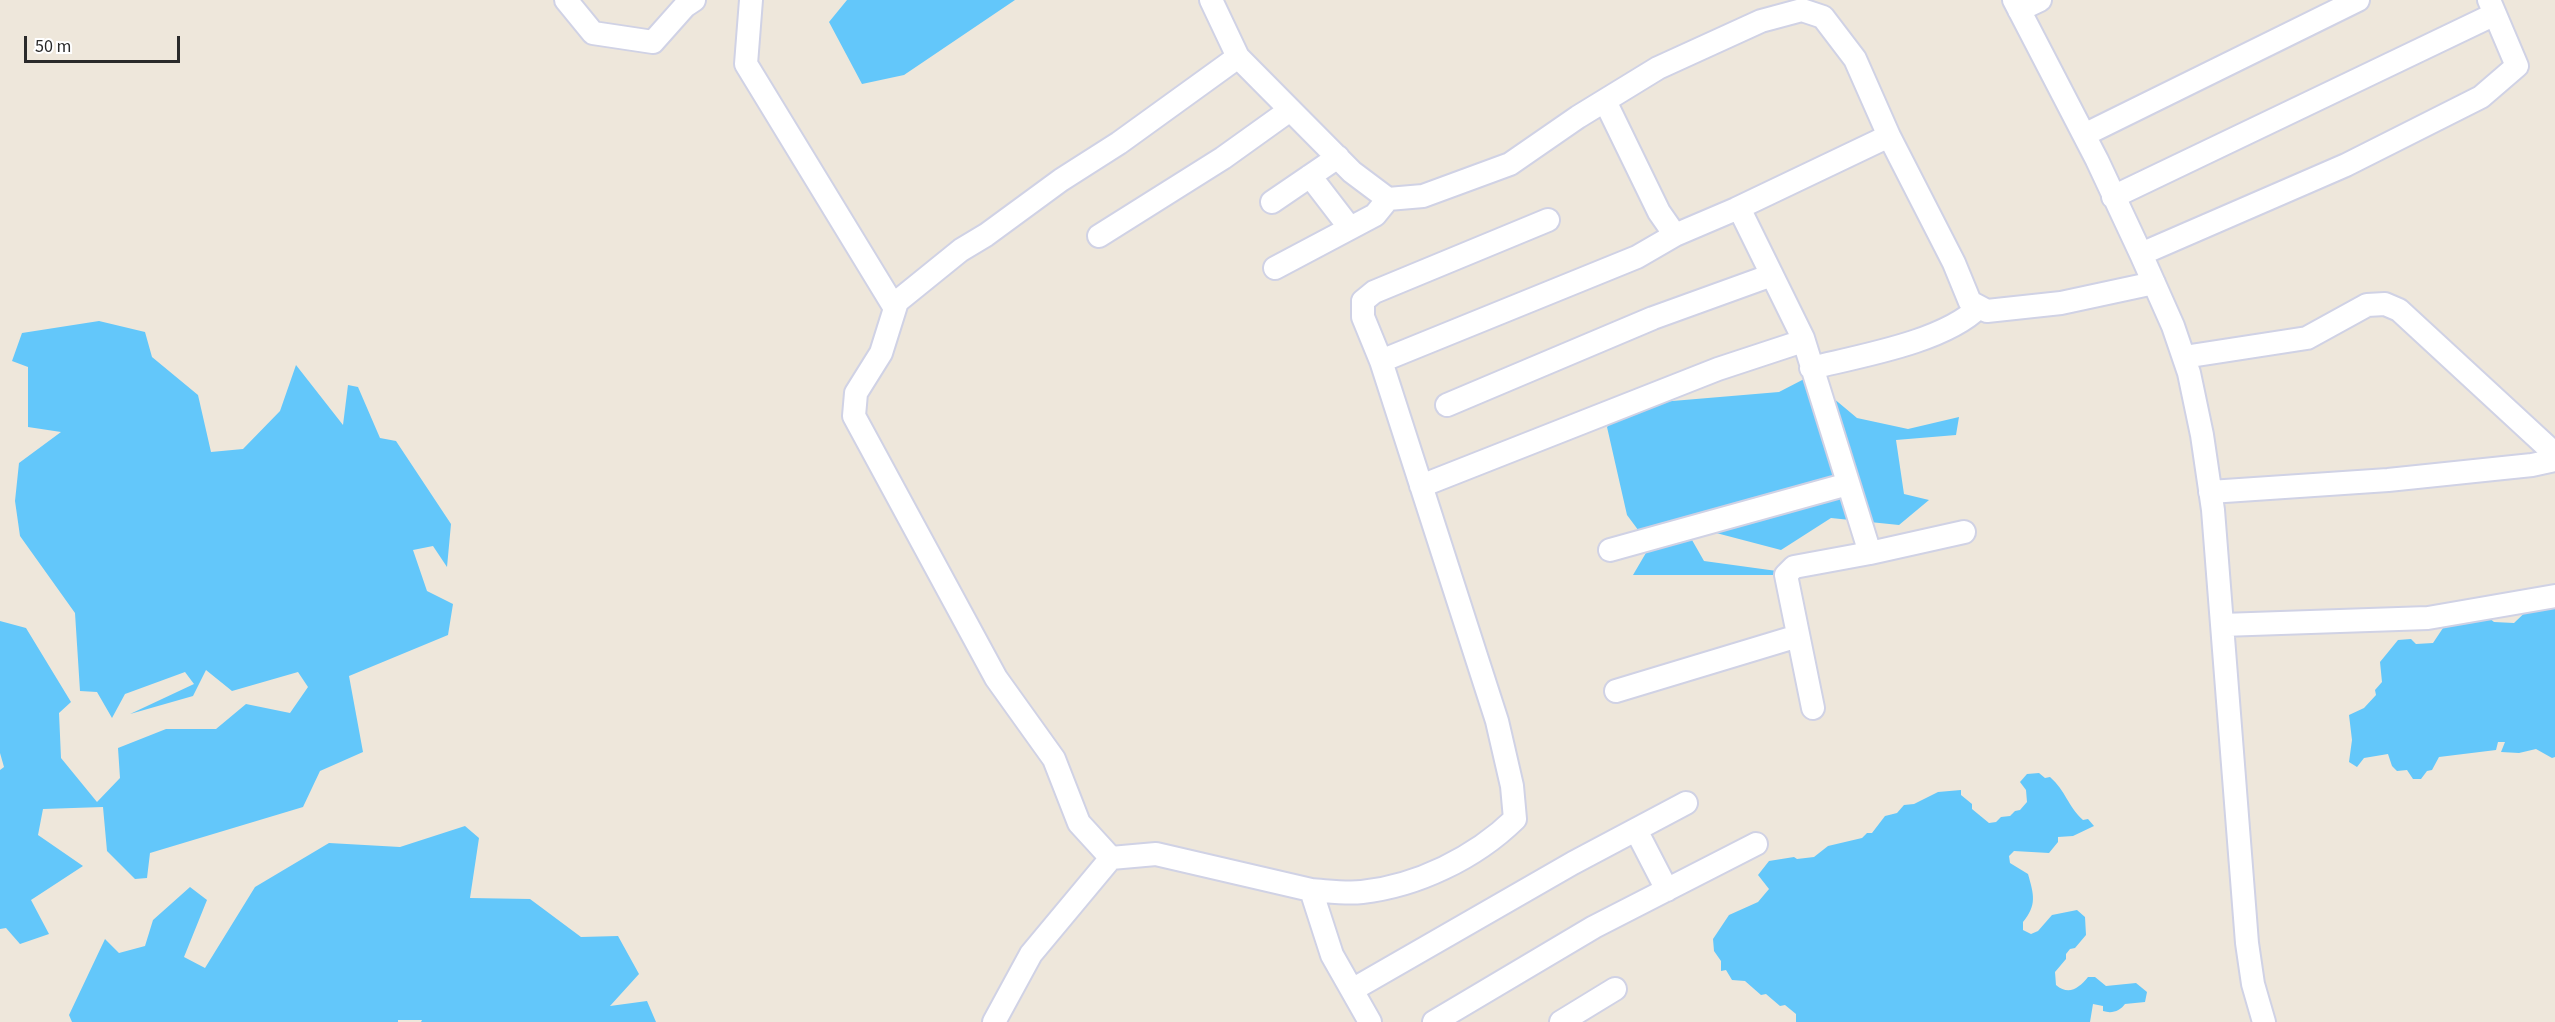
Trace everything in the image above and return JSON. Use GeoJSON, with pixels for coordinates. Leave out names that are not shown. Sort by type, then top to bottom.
{"type":"FeatureCollection","features":[{"type":"Feature","properties":{"kind":"street"},"geometry":{"type":"LineString","coordinates":[[566,0],[593,33],[653,42],[685,6],[694,0]]}},
{"type":"Feature","properties":{"kind":"street"},"geometry":{"type":"LineString","coordinates":[[751,0],[746,64],[893,305],[962,250],[986,236],[1061,180],[1119,143],[1238,57]]}},
{"type":"Feature","properties":{"kind":"street"},"geometry":{"type":"LineString","coordinates":[[1211,0],[1238,57],[1352,172],[1388,199],[1423,196],[1510,164],[1658,68],[1761,21],[1802,10],[1823,17],[1855,59],[1889,136],[1954,262],[1970,302],[1987,311],[2061,303],[2154,283]]}},
{"type":"Feature","properties":{"kind":"street"},"geometry":{"type":"LineString","coordinates":[[2040,0],[2016,5],[2084,135],[2154,283],[2184,357],[2202,435],[2210,492],[2222,625],[2247,943],[2253,984],[2264,1022]]}},
{"type":"Feature","properties":{"kind":"street"},"geometry":{"type":"LineString","coordinates":[[2084,135],[2358,0]]}},
{"type":"Feature","properties":{"kind":"street"},"geometry":{"type":"LineString","coordinates":[[2113,197],[2492,7],[2517,66],[2481,97],[2306,184],[2141,254]]}},
{"type":"Feature","properties":{"kind":"street"},"geometry":{"type":"LineString","coordinates":[[1605,101],[1659,212],[1675,236]]}},
{"type":"Feature","properties":{"kind":"street"},"geometry":{"type":"LineString","coordinates":[[1099,236],[1223,158],[1290,110]]}},
{"type":"Feature","properties":{"kind":"street"},"geometry":{"type":"LineString","coordinates":[[1381,361],[1637,257],[1675,236],[1889,136]]}},
{"type":"Feature","properties":{"kind":"street"},"geometry":{"type":"LineString","coordinates":[[1272,202],[1338,157]]}},
{"type":"Feature","properties":{"kind":"street"},"geometry":{"type":"LineString","coordinates":[[1310,176],[1350,228]]}},
{"type":"Feature","properties":{"kind":"street"},"geometry":{"type":"LineString","coordinates":[[1275,268],[1375,215],[1388,199]]}},
{"type":"Feature","properties":{"kind":"street"},"geometry":{"type":"LineString","coordinates":[[1739,208],[1803,341],[1870,553]]}},
{"type":"Feature","properties":{"kind":"street"},"geometry":{"type":"LineString","coordinates":[[994,1022],[1031,954],[1111,858],[1156,854],[1311,890],[1360,892],[1406,884],[1466,857],[1501,833],[1515,819],[1512,786],[1497,721],[1381,361],[1363,317],[1363,302],[1374,292],[1548,220]]}},
{"type":"Feature","properties":{"kind":"street"},"geometry":{"type":"LineString","coordinates":[[1447,405],[1653,318],[1772,275]]}},
{"type":"Feature","properties":{"kind":"street"},"geometry":{"type":"LineString","coordinates":[[897,302],[880,353],[856,393],[854,416],[996,678],[1054,759],[1079,823],[1111,858]]}},
{"type":"Feature","properties":{"kind":"street"},"geometry":{"type":"LineString","coordinates":[[2184,357],[2307,338],[2367,305],[2385,304],[2399,310],[2555,454]]}},
{"type":"Feature","properties":{"kind":"street"},"geometry":{"type":"LineString","coordinates":[[1811,368],[1891,348],[1954,326],[1967,319],[1979,307]]}},
{"type":"Feature","properties":{"kind":"street"},"geometry":{"type":"LineString","coordinates":[[1421,486],[1718,369],[1803,341]]}},
{"type":"Feature","properties":{"kind":"street"},"geometry":{"type":"LineString","coordinates":[[2210,492],[2388,480],[2532,465],[2555,460]]}},
{"type":"Feature","properties":{"kind":"street"},"geometry":{"type":"LineString","coordinates":[[1610,550],[1848,484]]}},
{"type":"Feature","properties":{"kind":"street"},"geometry":{"type":"LineString","coordinates":[[1813,708],[1786,575],[1794,567],[1964,532]]}},
{"type":"Feature","properties":{"kind":"street"},"geometry":{"type":"LineString","coordinates":[[2222,625],[2428,618],[2555,596]]}},
{"type":"Feature","properties":{"kind":"street"},"geometry":{"type":"LineString","coordinates":[[1616,691],[1798,636]]}},
{"type":"Feature","properties":{"kind":"street"},"geometry":{"type":"LineString","coordinates":[[1352,990],[1686,803]]}},
{"type":"Feature","properties":{"kind":"street"},"geometry":{"type":"LineString","coordinates":[[1636,830],[1667,890]]}},
{"type":"Feature","properties":{"kind":"street"},"geometry":{"type":"LineString","coordinates":[[1434,1022],[1594,927],[1756,844]]}},
{"type":"Feature","properties":{"kind":"street"},"geometry":{"type":"LineString","coordinates":[[1311,890],[1332,955],[1370,1022]]}},
{"type":"Feature","properties":{"kind":"street"},"geometry":{"type":"LineString","coordinates":[[1561,1022],[1615,989]]}},
{"type":"Feature","properties":{"kind":"water"},"geometry":{"type":"Polygon","coordinates":[[[847,0],[1015,0],[904,75],[862,84],[829,22],[847,0]]]}},
{"type":"Feature","properties":{"kind":"water"},"geometry":{"type":"Polygon","coordinates":[[[99,321],[145,332],[152,357],[198,395],[211,452],[243,449],[280,411],[296,365],[343,425],[348,385],[358,387],[380,438],[396,441],[451,524],[447,567],[433,546],[413,550],[427,591],[453,604],[448,635],[349,676],[363,752],[320,771],[303,807],[150,853],[147,878],[135,879],[107,851],[103,807],[43,809],[38,835],[83,866],[31,900],[49,934],[20,944],[6,928],[0,929],[0,770],[4,767],[0,753],[0,621],[26,628],[71,702],[59,713],[61,758],[97,802],[120,778],[118,748],[166,729],[216,729],[246,704],[290,713],[308,687],[298,672],[232,691],[206,670],[193,696],[130,714],[194,684],[185,672],[125,694],[112,718],[97,692],[80,691],[75,613],[20,536],[15,501],[19,463],[61,432],[28,427],[28,367],[12,361],[22,333],[99,321]]]}},
{"type":"Feature","properties":{"kind":"water"},"geometry":{"type":"Polygon","coordinates":[[[1808,377],[1857,418],[1908,429],[1959,417],[1956,435],[1896,440],[1904,494],[1929,500],[1899,525],[1831,518],[1781,550],[1701,529],[1692,540],[1704,561],[1806,575],[1633,575],[1650,546],[1627,515],[1607,427],[1625,405],[1779,392],[1808,377]]]}},
{"type":"Feature","properties":{"kind":"water"},"geometry":{"type":"Polygon","coordinates":[[[2555,590],[2555,757],[2552,758],[2536,749],[2519,753],[2501,752],[2505,742],[2498,742],[2496,750],[2439,757],[2432,770],[2427,771],[2421,779],[2413,779],[2407,770],[2397,771],[2392,766],[2388,754],[2364,758],[2357,767],[2349,762],[2352,740],[2349,715],[2364,708],[2376,695],[2375,690],[2382,682],[2380,662],[2398,640],[2411,639],[2416,644],[2433,643],[2451,616],[2478,609],[2494,622],[2514,623],[2537,601],[2555,590]]]}},
{"type":"Feature","properties":{"kind":"water"},"geometry":{"type":"Polygon","coordinates":[[[2039,773],[2045,778],[2050,777],[2073,809],[2083,820],[2088,819],[2094,826],[2073,836],[2058,837],[2058,842],[2049,853],[2014,851],[2009,856],[2010,863],[2028,874],[2032,888],[2031,910],[2023,922],[2023,930],[2031,934],[2038,931],[2052,915],[2077,910],[2085,917],[2086,935],[2075,948],[2070,949],[2066,954],[2066,959],[2055,972],[2056,985],[2065,990],[2074,989],[2088,977],[2095,977],[2106,986],[2136,983],[2147,992],[2145,1002],[2125,1004],[2113,1012],[2103,1011],[2103,1006],[2093,1004],[2090,1022],[1796,1022],[1796,1014],[1785,1005],[1780,1006],[1766,994],[1761,995],[1745,981],[1732,980],[1726,970],[1721,971],[1721,961],[1714,951],[1713,939],[1729,915],[1758,902],[1769,889],[1758,875],[1769,861],[1814,857],[1828,846],[1862,838],[1867,833],[1872,833],[1885,816],[1897,813],[1904,805],[1914,804],[1938,792],[1961,790],[1961,795],[1972,804],[1972,809],[1989,823],[1996,822],[2001,817],[2010,816],[2020,810],[2027,802],[2026,790],[2020,782],[2027,774],[2039,773]]]}},
{"type":"Feature","properties":{"kind":"water"},"geometry":{"type":"Polygon","coordinates":[[[465,826],[479,838],[470,898],[530,899],[581,937],[618,936],[639,974],[610,1006],[647,1001],[656,1022],[421,1022],[422,1020],[398,1020],[398,1022],[72,1022],[69,1015],[105,939],[119,953],[145,946],[153,920],[190,887],[207,900],[184,957],[205,968],[255,887],[329,843],[400,847],[465,826]]]}}]}
